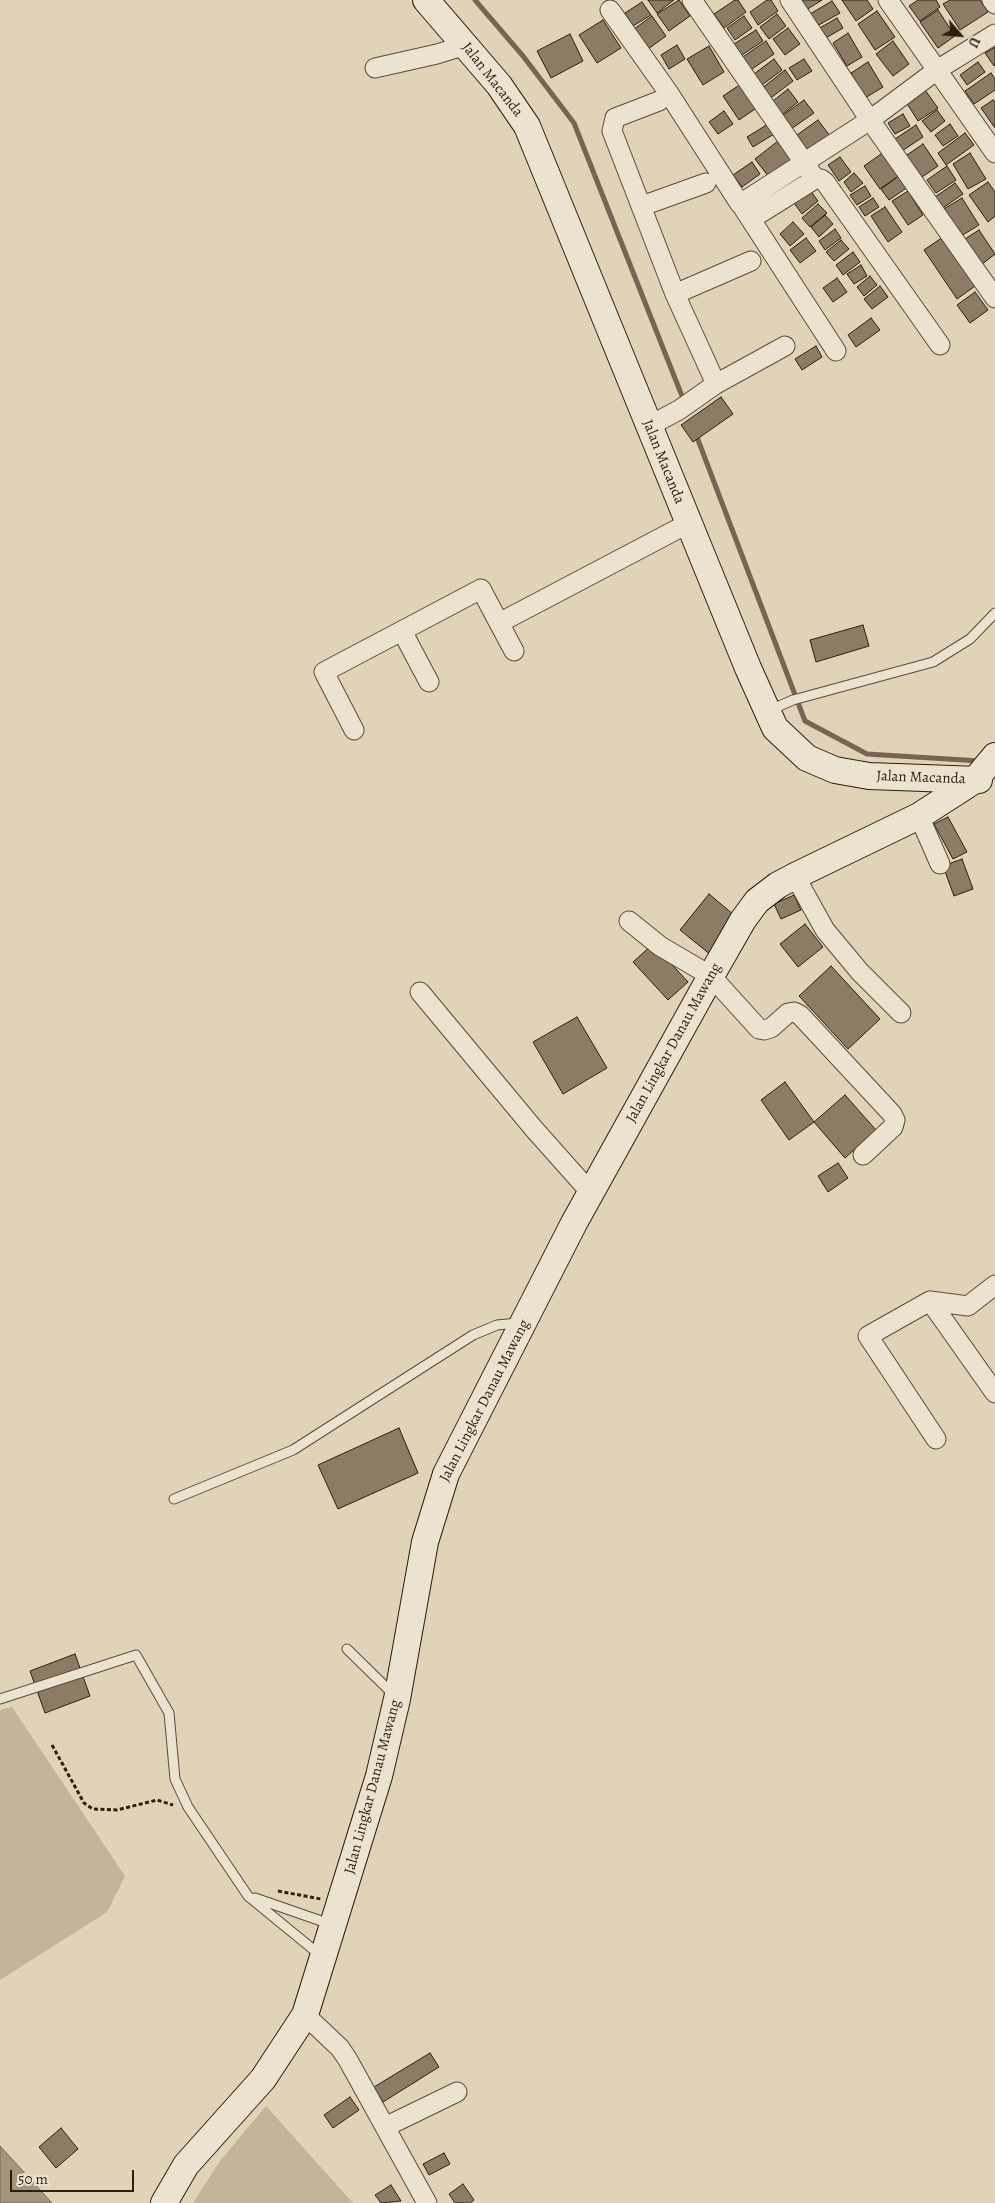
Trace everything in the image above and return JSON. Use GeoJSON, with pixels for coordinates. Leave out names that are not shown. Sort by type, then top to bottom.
{"type":"FeatureCollection","features":[{"type":"Feature","properties":{"kind":"street","name":"Jalan Macanda"},"geometry":{"type":"LineString","coordinates":[[426,0],[499,85],[527,126],[653,425],[689,523],[771,709],[775,728],[807,758],[835,770],[868,776],[987,771]]}},
{"type":"Feature","properties":{"kind":"street"},"geometry":{"type":"LineString","coordinates":[[692,0],[815,179]]}},
{"type":"Feature","properties":{"kind":"street"},"geometry":{"type":"LineString","coordinates":[[790,0],[870,120],[995,298]]}},
{"type":"Feature","properties":{"kind":"street"},"geometry":{"type":"LineString","coordinates":[[888,0],[995,153]]}},
{"type":"Feature","properties":{"kind":"street"},"geometry":{"type":"LineString","coordinates":[[992,0],[995,4]]}},
{"type":"Feature","properties":{"kind":"street"},"geometry":{"type":"LineString","coordinates":[[612,3],[836,351]]}},
{"type":"Feature","properties":{"kind":"street"},"geometry":{"type":"LineString","coordinates":[[740,204],[870,120],[937,70],[995,34]]}},
{"type":"Feature","properties":{"kind":"street"},"geometry":{"type":"LineString","coordinates":[[376,68],[437,54],[466,45]]}},
{"type":"Feature","properties":{"kind":"street"},"geometry":{"type":"LineString","coordinates":[[659,101],[615,118],[612,131],[675,294],[716,384]]}},
{"type":"Feature","properties":{"kind":"street"},"geometry":{"type":"LineString","coordinates":[[751,219],[815,179],[821,179],[825,182],[940,345]]}},
{"type":"Feature","properties":{"kind":"street"},"geometry":{"type":"LineString","coordinates":[[642,206],[706,183]]}},
{"type":"Feature","properties":{"kind":"street"},"geometry":{"type":"LineString","coordinates":[[675,294],[751,261]]}},
{"type":"Feature","properties":{"kind":"street"},"geometry":{"type":"LineString","coordinates":[[653,425],[679,410],[716,384],[785,346]]}},
{"type":"Feature","properties":{"kind":"street"},"geometry":{"type":"LineString","coordinates":[[499,623],[689,523]]}},
{"type":"Feature","properties":{"kind":"street"},"geometry":{"type":"LineString","coordinates":[[354,730],[324,672],[481,589],[514,652]]}},
{"type":"Feature","properties":{"kind":"street"},"geometry":{"type":"LineString","coordinates":[[402,631],[428,682]]}},
{"type":"Feature","properties":{"kind":"street","name":"Jalan Lingkar Danau Mawang"},"geometry":{"type":"LineString","coordinates":[[164,2203],[186,2164],[263,2079],[305,2015],[379,1776],[398,1699],[425,1542],[436,1500],[446,1474],[458,1447],[591,1193],[743,920],[757,901],[778,885],[919,816],[987,771]]}},
{"type":"Feature","properties":{"kind":"street"},"geometry":{"type":"LineString","coordinates":[[919,816],[940,864]]}},
{"type":"Feature","properties":{"kind":"street"},"geometry":{"type":"LineString","coordinates":[[795,876],[824,930],[860,972],[901,1013]]}},
{"type":"Feature","properties":{"kind":"street"},"geometry":{"type":"LineString","coordinates":[[629,921],[660,946],[711,976],[759,1029],[771,1028],[788,1012],[800,1015],[892,1114],[895,1120],[894,1127],[864,1155]]}},
{"type":"Feature","properties":{"kind":"street"},"geometry":{"type":"LineString","coordinates":[[420,992],[534,1129],[591,1193]]}},
{"type":"Feature","properties":{"kind":"street"},"geometry":{"type":"LineString","coordinates":[[936,1439],[868,1336],[930,1301],[968,1306],[995,1285]]}},
{"type":"Feature","properties":{"kind":"street"},"geometry":{"type":"LineString","coordinates":[[930,1301],[995,1393]]}},
{"type":"Feature","properties":{"kind":"street"},"geometry":{"type":"LineString","coordinates":[[305,2015],[340,2048],[427,2203]]}},
{"type":"Feature","properties":{"kind":"street"},"geometry":{"type":"LineString","coordinates":[[385,2127],[456,2092]]}},
{"type":"Feature","properties":{"kind":"lane"},"geometry":{"type":"LineString","coordinates":[[771,709],[793,700],[933,662],[970,640],[995,613]]}},
{"type":"Feature","properties":{"kind":"lane"},"geometry":{"type":"LineString","coordinates":[[174,1499],[293,1450],[473,1335],[497,1326],[524,1322]]}},
{"type":"Feature","properties":{"kind":"lane"},"geometry":{"type":"LineString","coordinates":[[348,1649],[398,1699]]}},
{"type":"Feature","properties":{"kind":"lane"},"geometry":{"type":"LineString","coordinates":[[0,1699],[136,1655],[169,1712],[175,1779],[188,1807],[248,1896],[324,1958]]}},
{"type":"Feature","properties":{"kind":"lane"},"geometry":{"type":"LineString","coordinates":[[248,1896],[337,1916]]}},
{"type":"Feature","properties":{"kind":"path"},"geometry":{"type":"LineString","coordinates":[[52,1745],[84,1803],[93,1809],[117,1810],[157,1800],[177,1808]]}},
{"type":"Feature","properties":{"kind":"path"},"geometry":{"type":"LineString","coordinates":[[275,1891],[320,1899],[337,1916]]}},
{"type":"Feature","properties":{"kind":"shaded area"},"geometry":{"type":"Polygon","coordinates":[[[12,1707],[125,1876],[107,1912],[0,1980],[0,1710],[12,1707]]]}},
{"type":"Feature","properties":{"kind":"shaded area"},"geometry":{"type":"Polygon","coordinates":[[[266,2106],[353,2203],[193,2203],[220,2161],[266,2106]]]}},
{"type":"Feature","properties":{"kind":"shaded area"},"geometry":{"type":"Polygon","coordinates":[[[0,2146],[52,2203],[0,2203],[0,2146]]]}},
{"type":"Feature","properties":{"kind":"building"},"geometry":{"type":"Polygon","coordinates":[[[648,0],[674,0],[657,13],[648,0]]]}},
{"type":"Feature","properties":{"kind":"building"},"geometry":{"type":"Polygon","coordinates":[[[679,0],[690,16],[669,31],[657,14],[679,0]]]}},
{"type":"Feature","properties":{"kind":"building"},"geometry":{"type":"Polygon","coordinates":[[[735,0],[738,0],[746,12],[724,28],[714,14],[735,0]]]}},
{"type":"Feature","properties":{"kind":"building"},"geometry":{"type":"Polygon","coordinates":[[[767,0],[771,0],[778,11],[758,25],[750,12],[767,0]]]}},
{"type":"Feature","properties":{"kind":"building"},"geometry":{"type":"Polygon","coordinates":[[[799,0],[822,0],[806,10],[799,0]]]}},
{"type":"Feature","properties":{"kind":"building"},"geometry":{"type":"Polygon","coordinates":[[[842,0],[867,0],[873,9],[856,21],[842,0]]]}},
{"type":"Feature","properties":{"kind":"building"},"geometry":{"type":"Polygon","coordinates":[[[918,0],[936,0],[940,7],[920,21],[909,6],[918,0]]]}},
{"type":"Feature","properties":{"kind":"building"},"geometry":{"type":"Polygon","coordinates":[[[950,0],[980,0],[988,12],[960,30],[943,4],[950,0]]]}},
{"type":"Feature","properties":{"kind":"building"},"geometry":{"type":"Polygon","coordinates":[[[832,1],[840,13],[817,26],[810,14],[832,1]]]}},
{"type":"Feature","properties":{"kind":"building"},"geometry":{"type":"Polygon","coordinates":[[[642,2],[651,15],[633,26],[625,13],[642,2]]]}},
{"type":"Feature","properties":{"kind":"building"},"geometry":{"type":"Polygon","coordinates":[[[938,10],[955,36],[938,48],[920,22],[938,10]]]}},
{"type":"Feature","properties":{"kind":"building"},"geometry":{"type":"Polygon","coordinates":[[[877,11],[895,37],[875,50],[858,24],[877,11]]]}},
{"type":"Feature","properties":{"kind":"building"},"geometry":{"type":"Polygon","coordinates":[[[777,14],[786,26],[769,39],[760,27],[777,14]]]}},
{"type":"Feature","properties":{"kind":"building"},"geometry":{"type":"Polygon","coordinates":[[[652,16],[666,36],[648,49],[634,29],[652,16]]]}},
{"type":"Feature","properties":{"kind":"building"},"geometry":{"type":"Polygon","coordinates":[[[744,16],[752,28],[735,40],[727,28],[744,16]]]}},
{"type":"Feature","properties":{"kind":"building"},"geometry":{"type":"Polygon","coordinates":[[[837,18],[843,28],[824,39],[818,29],[837,18]]]}},
{"type":"Feature","properties":{"kind":"building"},"geometry":{"type":"Polygon","coordinates":[[[603,20],[621,48],[597,63],[579,35],[603,20]]]}},
{"type":"Feature","properties":{"kind":"building"},"geometry":{"type":"Polygon","coordinates":[[[788,28],[800,44],[785,55],[773,39],[788,28]]]}},
{"type":"Feature","properties":{"kind":"building"},"geometry":{"type":"Polygon","coordinates":[[[756,30],[763,41],[739,57],[731,46],[756,30]]]}},
{"type":"Feature","properties":{"kind":"building"},"geometry":{"type":"Polygon","coordinates":[[[848,33],[862,57],[847,66],[833,43],[848,33]]]}},
{"type":"Feature","properties":{"kind":"building"},"geometry":{"type":"Polygon","coordinates":[[[570,34],[583,61],[551,78],[537,51],[570,34]]]}},
{"type":"Feature","properties":{"kind":"building"},"geometry":{"type":"Polygon","coordinates":[[[766,41],[774,54],[749,71],[740,59],[766,41]]]}},
{"type":"Feature","properties":{"kind":"building"},"geometry":{"type":"Polygon","coordinates":[[[893,41],[909,64],[893,76],[876,54],[893,41]]]}},
{"type":"Feature","properties":{"kind":"building"},"geometry":{"type":"Polygon","coordinates":[[[677,45],[685,59],[669,69],[661,55],[677,45]]]}},
{"type":"Feature","properties":{"kind":"building"},"geometry":{"type":"Polygon","coordinates":[[[709,46],[724,72],[703,85],[687,59],[709,46]]]}},
{"type":"Feature","properties":{"kind":"building"},"geometry":{"type":"Polygon","coordinates":[[[995,47],[995,65],[994,66],[985,53],[995,47]]]}},
{"type":"Feature","properties":{"kind":"building"},"geometry":{"type":"Polygon","coordinates":[[[774,59],[782,70],[762,85],[754,74],[774,59]]]}},
{"type":"Feature","properties":{"kind":"building"},"geometry":{"type":"Polygon","coordinates":[[[804,59],[812,71],[797,80],[789,68],[804,59]]]}},
{"type":"Feature","properties":{"kind":"building"},"geometry":{"type":"Polygon","coordinates":[[[868,62],[883,87],[865,98],[851,73],[868,62]]]}},
{"type":"Feature","properties":{"kind":"building"},"geometry":{"type":"Polygon","coordinates":[[[978,62],[985,72],[967,85],[960,75],[978,62]]]}},
{"type":"Feature","properties":{"kind":"building"},"geometry":{"type":"Polygon","coordinates":[[[785,70],[793,81],[768,100],[761,89],[785,70]]]}},
{"type":"Feature","properties":{"kind":"building"},"geometry":{"type":"Polygon","coordinates":[[[991,73],[995,79],[995,90],[974,104],[965,91],[991,73]]]}},
{"type":"Feature","properties":{"kind":"building"},"geometry":{"type":"Polygon","coordinates":[[[741,84],[758,107],[739,120],[723,96],[741,84]]]}},
{"type":"Feature","properties":{"kind":"building"},"geometry":{"type":"Polygon","coordinates":[[[788,89],[798,102],[778,118],[768,105],[788,89]]]}},
{"type":"Feature","properties":{"kind":"building"},"geometry":{"type":"Polygon","coordinates":[[[925,90],[938,108],[918,121],[906,102],[925,90]]]}},
{"type":"Feature","properties":{"kind":"building"},"geometry":{"type":"Polygon","coordinates":[[[804,100],[814,113],[791,129],[782,116],[804,100]]]}},
{"type":"Feature","properties":{"kind":"building"},"geometry":{"type":"Polygon","coordinates":[[[993,100],[995,102],[995,128],[981,108],[993,100]]]}},
{"type":"Feature","properties":{"kind":"building"},"geometry":{"type":"Polygon","coordinates":[[[937,110],[945,121],[931,132],[922,121],[937,110]]]}},
{"type":"Feature","properties":{"kind":"building"},"geometry":{"type":"Polygon","coordinates":[[[724,111],[733,124],[718,134],[709,122],[724,111]]]}},
{"type":"Feature","properties":{"kind":"building"},"geometry":{"type":"Polygon","coordinates":[[[903,114],[910,126],[895,134],[888,123],[903,114]]]}},
{"type":"Feature","properties":{"kind":"building"},"geometry":{"type":"Polygon","coordinates":[[[818,120],[830,136],[808,151],[797,135],[818,120]]]}},
{"type":"Feature","properties":{"kind":"building"},"geometry":{"type":"Polygon","coordinates":[[[773,121],[779,131],[753,147],[747,137],[773,121]]]}},
{"type":"Feature","properties":{"kind":"building"},"geometry":{"type":"Polygon","coordinates":[[[950,124],[958,136],[943,146],[935,135],[950,124]]]}},
{"type":"Feature","properties":{"kind":"building"},"geometry":{"type":"Polygon","coordinates":[[[916,125],[923,137],[902,151],[895,139],[916,125]]]}},
{"type":"Feature","properties":{"kind":"building"},"geometry":{"type":"Polygon","coordinates":[[[965,133],[974,145],[946,165],[938,153],[965,133]]]}},
{"type":"Feature","properties":{"kind":"building"},"geometry":{"type":"Polygon","coordinates":[[[778,141],[795,163],[772,181],[755,159],[778,141]]]}},
{"type":"Feature","properties":{"kind":"building"},"geometry":{"type":"Polygon","coordinates":[[[923,144],[938,166],[919,179],[904,157],[923,144]]]}},
{"type":"Feature","properties":{"kind":"building"},"geometry":{"type":"Polygon","coordinates":[[[884,152],[900,175],[880,189],[864,166],[884,152]]]}},
{"type":"Feature","properties":{"kind":"building"},"geometry":{"type":"Polygon","coordinates":[[[970,153],[986,179],[968,189],[953,164],[970,153]]]}},
{"type":"Feature","properties":{"kind":"building"},"geometry":{"type":"Polygon","coordinates":[[[840,157],[851,172],[839,181],[828,165],[840,157]]]}},
{"type":"Feature","properties":{"kind":"building"},"geometry":{"type":"Polygon","coordinates":[[[752,162],[760,174],[742,187],[733,175],[752,162]]]}},
{"type":"Feature","properties":{"kind":"building"},"geometry":{"type":"Polygon","coordinates":[[[947,166],[956,180],[936,193],[927,180],[947,166]]]}},
{"type":"Feature","properties":{"kind":"building"},"geometry":{"type":"Polygon","coordinates":[[[854,173],[863,183],[851,192],[844,182],[854,173]]]}},
{"type":"Feature","properties":{"kind":"building"},"geometry":{"type":"Polygon","coordinates":[[[900,175],[908,187],[889,200],[881,189],[900,175]]]}},
{"type":"Feature","properties":{"kind":"building"},"geometry":{"type":"Polygon","coordinates":[[[988,182],[995,192],[995,216],[988,222],[969,195],[988,182]]]}},
{"type":"Feature","properties":{"kind":"building"},"geometry":{"type":"Polygon","coordinates":[[[955,183],[963,194],[943,208],[935,197],[955,183]]]}},
{"type":"Feature","properties":{"kind":"building"},"geometry":{"type":"Polygon","coordinates":[[[865,186],[871,196],[857,205],[850,195],[865,186]]]}},
{"type":"Feature","properties":{"kind":"building"},"geometry":{"type":"Polygon","coordinates":[[[810,190],[818,201],[802,214],[794,203],[810,190]]]}},
{"type":"Feature","properties":{"kind":"building"},"geometry":{"type":"Polygon","coordinates":[[[908,191],[923,215],[908,225],[892,201],[908,191]]]}},
{"type":"Feature","properties":{"kind":"building"},"geometry":{"type":"Polygon","coordinates":[[[873,198],[879,207],[865,216],[859,207],[873,198]]]}},
{"type":"Feature","properties":{"kind":"building"},"geometry":{"type":"Polygon","coordinates":[[[962,198],[979,225],[961,236],[944,209],[962,198]]]}},
{"type":"Feature","properties":{"kind":"building"},"geometry":{"type":"Polygon","coordinates":[[[818,204],[827,213],[810,227],[802,218],[818,204]]]}},
{"type":"Feature","properties":{"kind":"building"},"geometry":{"type":"Polygon","coordinates":[[[885,207],[902,232],[888,242],[871,216],[885,207]]]}},
{"type":"Feature","properties":{"kind":"building"},"geometry":{"type":"Polygon","coordinates":[[[825,215],[833,224],[819,237],[811,227],[825,215]]]}},
{"type":"Feature","properties":{"kind":"building"},"geometry":{"type":"Polygon","coordinates":[[[793,222],[804,234],[790,246],[780,234],[793,222]]]}},
{"type":"Feature","properties":{"kind":"building"},"geometry":{"type":"Polygon","coordinates":[[[835,229],[841,238],[825,250],[819,241],[835,229]]]}},
{"type":"Feature","properties":{"kind":"building"},"geometry":{"type":"Polygon","coordinates":[[[979,230],[995,254],[981,265],[965,239],[979,230]]]}},
{"type":"Feature","properties":{"kind":"building"},"geometry":{"type":"Polygon","coordinates":[[[943,237],[975,286],[957,299],[924,250],[943,237]]]}},
{"type":"Feature","properties":{"kind":"building"},"geometry":{"type":"Polygon","coordinates":[[[806,238],[816,251],[800,263],[790,250],[806,238]]]}},
{"type":"Feature","properties":{"kind":"building"},"geometry":{"type":"Polygon","coordinates":[[[841,240],[849,249],[834,261],[826,252],[841,240]]]}},
{"type":"Feature","properties":{"kind":"building"},"geometry":{"type":"Polygon","coordinates":[[[853,252],[860,262],[843,275],[836,265],[853,252]]]}},
{"type":"Feature","properties":{"kind":"building"},"geometry":{"type":"Polygon","coordinates":[[[861,265],[867,276],[854,284],[847,274],[861,265]]]}},
{"type":"Feature","properties":{"kind":"building"},"geometry":{"type":"Polygon","coordinates":[[[870,276],[877,285],[864,296],[857,287],[870,276]]]}},
{"type":"Feature","properties":{"kind":"building"},"geometry":{"type":"Polygon","coordinates":[[[837,278],[847,292],[833,302],[823,288],[837,278]]]}},
{"type":"Feature","properties":{"kind":"building"},"geometry":{"type":"Polygon","coordinates":[[[880,286],[888,297],[872,309],[864,299],[880,286]]]}},
{"type":"Feature","properties":{"kind":"building"},"geometry":{"type":"Polygon","coordinates":[[[975,292],[988,310],[970,323],[957,305],[975,292]]]}},
{"type":"Feature","properties":{"kind":"building"},"geometry":{"type":"Polygon","coordinates":[[[871,318],[880,330],[856,347],[848,335],[871,318]]]}},
{"type":"Feature","properties":{"kind":"building"},"geometry":{"type":"Polygon","coordinates":[[[816,346],[822,357],[802,370],[795,359],[816,346]]]}},
{"type":"Feature","properties":{"kind":"building"},"geometry":{"type":"Polygon","coordinates":[[[721,397],[733,414],[693,442],[681,425],[721,397]]]}},
{"type":"Feature","properties":{"kind":"building"},"geometry":{"type":"Polygon","coordinates":[[[863,625],[869,646],[816,662],[810,640],[863,625]]]}},
{"type":"Feature","properties":{"kind":"building"},"geometry":{"type":"Polygon","coordinates":[[[948,817],[967,852],[953,859],[934,824],[948,817]]]}},
{"type":"Feature","properties":{"kind":"building"},"geometry":{"type":"Polygon","coordinates":[[[962,859],[973,889],[954,896],[943,866],[962,859]]]}},
{"type":"Feature","properties":{"kind":"building"},"geometry":{"type":"Polygon","coordinates":[[[709,894],[740,920],[711,955],[680,930],[709,894]]]}},
{"type":"Feature","properties":{"kind":"building"},"geometry":{"type":"Polygon","coordinates":[[[794,895],[801,910],[781,919],[774,904],[794,895]]]}},
{"type":"Feature","properties":{"kind":"building"},"geometry":{"type":"Polygon","coordinates":[[[805,924],[823,947],[798,967],[780,944],[805,924]]]}},
{"type":"Feature","properties":{"kind":"building"},"geometry":{"type":"Polygon","coordinates":[[[653,944],[688,982],[668,1000],[633,962],[653,944]]]}},
{"type":"Feature","properties":{"kind":"building"},"geometry":{"type":"Polygon","coordinates":[[[831,966],[880,1019],[848,1049],[799,996],[831,966]]]}},
{"type":"Feature","properties":{"kind":"building"},"geometry":{"type":"Polygon","coordinates":[[[577,1017],[607,1068],[563,1094],[533,1042],[577,1017]]]}},
{"type":"Feature","properties":{"kind":"building"},"geometry":{"type":"Polygon","coordinates":[[[785,1082],[814,1122],[789,1140],[761,1100],[785,1082]]]}},
{"type":"Feature","properties":{"kind":"building"},"geometry":{"type":"Polygon","coordinates":[[[845,1095],[876,1130],[845,1158],[814,1122],[845,1095]]]}},
{"type":"Feature","properties":{"kind":"building"},"geometry":{"type":"Polygon","coordinates":[[[838,1163],[848,1178],[828,1192],[818,1176],[838,1163]]]}},
{"type":"Feature","properties":{"kind":"building"},"geometry":{"type":"Polygon","coordinates":[[[399,1428],[418,1473],[338,1509],[318,1465],[399,1428]]]}},
{"type":"Feature","properties":{"kind":"building"},"geometry":{"type":"Polygon","coordinates":[[[75,1654],[90,1696],[45,1713],[30,1671],[75,1654]]]}},
{"type":"Feature","properties":{"kind":"building"},"geometry":{"type":"Polygon","coordinates":[[[430,2053],[439,2067],[383,2102],[374,2087],[430,2053]]]}},
{"type":"Feature","properties":{"kind":"building"},"geometry":{"type":"Polygon","coordinates":[[[350,2097],[359,2110],[333,2128],[324,2115],[350,2097]]]}},
{"type":"Feature","properties":{"kind":"building"},"geometry":{"type":"Polygon","coordinates":[[[61,2128],[78,2149],[56,2168],[39,2147],[61,2128]]]}},
{"type":"Feature","properties":{"kind":"building"},"geometry":{"type":"Polygon","coordinates":[[[444,2153],[450,2164],[429,2175],[423,2164],[444,2153]]]}},
{"type":"Feature","properties":{"kind":"building"},"geometry":{"type":"Polygon","coordinates":[[[463,2184],[474,2200],[470,2203],[455,2203],[449,2194],[463,2184]]]}},
{"type":"Feature","properties":{"kind":"building"},"geometry":{"type":"Polygon","coordinates":[[[391,2185],[401,2201],[381,2203],[375,2195],[391,2185]]]}},
{"type":"Feature","properties":{"kind":"waterway"},"geometry":{"type":"LineString","coordinates":[[475,0],[523,56],[574,123],[684,401]]}},
{"type":"Feature","properties":{"kind":"waterway"},"geometry":{"type":"LineString","coordinates":[[695,432],[805,721],[867,754],[980,761]]}}]}
